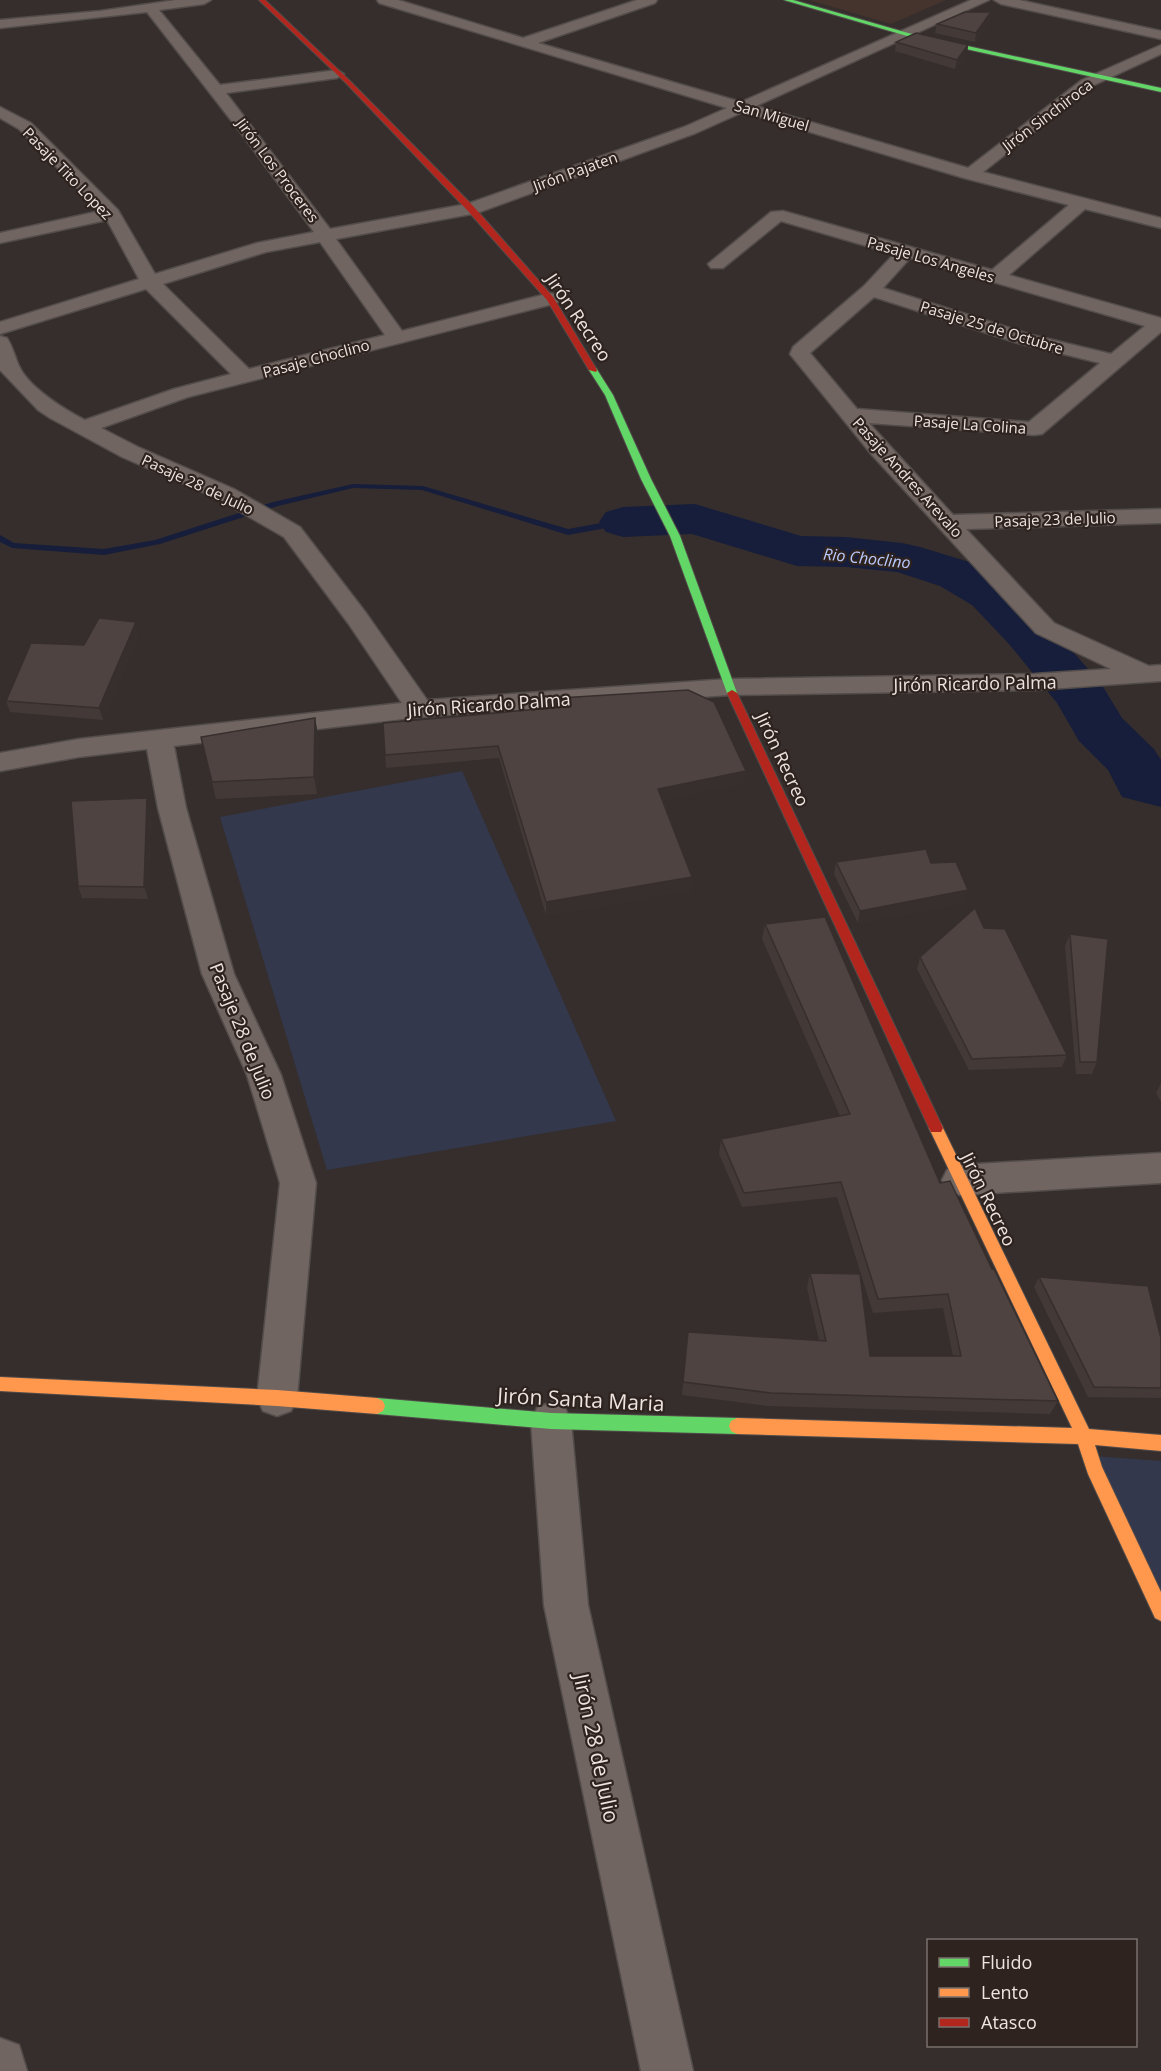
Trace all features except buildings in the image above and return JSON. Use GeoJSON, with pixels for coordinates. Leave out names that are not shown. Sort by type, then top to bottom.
{"type":"FeatureCollection","features":[{"type":"Feature","properties":{"kind":"main road","name":"Jirón Recreo"},"geometry":{"type":"LineString","coordinates":[[262,0],[471,209],[550,299],[609,394],[646,479],[675,536],[729,687],[960,1180],[1084,1436],[1094,1468],[1161,1612]]}},
{"type":"Feature","properties":{"kind":"main road"},"geometry":{"type":"LineString","coordinates":[[787,0],[907,34],[1097,78],[1161,90]]}},
{"type":"Feature","properties":{"kind":"main road","name":"Jirón Santa Maria"},"geometry":{"type":"LineString","coordinates":[[0,1384],[277,1398],[551,1421],[1084,1436],[1161,1443]]}},
{"type":"Feature","properties":{"kind":"street"},"geometry":{"type":"LineString","coordinates":[[100,15],[117,0]]}},
{"type":"Feature","properties":{"kind":"street"},"geometry":{"type":"LineString","coordinates":[[0,24],[100,15],[204,0]]}},
{"type":"Feature","properties":{"kind":"street","name":"San Miguel"},"geometry":{"type":"LineString","coordinates":[[384,0],[970,174],[1161,223]]}},
{"type":"Feature","properties":{"kind":"street"},"geometry":{"type":"LineString","coordinates":[[523,43],[650,0]]}},
{"type":"Feature","properties":{"kind":"street","name":"Jirón Pajaten"},"geometry":{"type":"LineString","coordinates":[[0,328],[263,247],[471,209],[690,130],[982,0]]}},
{"type":"Feature","properties":{"kind":"street"},"geometry":{"type":"LineString","coordinates":[[1000,0],[1161,35]]}},
{"type":"Feature","properties":{"kind":"street","name":"Jirón Los Proceres"},"geometry":{"type":"LineString","coordinates":[[151,9],[218,90],[326,234],[396,337]]}},
{"type":"Feature","properties":{"kind":"street","name":"Jirón Sinchiroca"},"geometry":{"type":"LineString","coordinates":[[970,174],[1097,78],[1161,49]]}},
{"type":"Feature","properties":{"kind":"street"},"geometry":{"type":"LineString","coordinates":[[218,90],[337,74]]}},
{"type":"Feature","properties":{"kind":"street","name":"Pasaje Tito Lopez"},"geometry":{"type":"LineString","coordinates":[[0,112],[25,126],[112,214],[149,281],[244,376]]}},
{"type":"Feature","properties":{"kind":"street"},"geometry":{"type":"LineString","coordinates":[[995,277],[1083,202]]}},
{"type":"Feature","properties":{"kind":"street"},"geometry":{"type":"LineString","coordinates":[[0,238],[112,214]]}},
{"type":"Feature","properties":{"kind":"street","name":"Pasaje Los Angeles"},"geometry":{"type":"LineString","coordinates":[[717,264],[777,216],[1159,324]]}},
{"type":"Feature","properties":{"kind":"street","name":"Pasaje Andres Arevalo"},"geometry":{"type":"LineString","coordinates":[[906,252],[871,290],[800,352],[880,450],[1049,631],[1152,673]]}},
{"type":"Feature","properties":{"kind":"street","name":"Pasaje 25 de Octubre"},"geometry":{"type":"LineString","coordinates":[[871,290],[1025,339],[1114,361]]}},
{"type":"Feature","properties":{"kind":"street","name":"Pasaje Choclino"},"geometry":{"type":"LineString","coordinates":[[85,427],[181,393],[550,299]]}},
{"type":"Feature","properties":{"kind":"street","name":"Pasaje La Colina"},"geometry":{"type":"LineString","coordinates":[[851,415],[1034,429],[1159,324]]}},
{"type":"Feature","properties":{"kind":"street","name":"Pasaje 28 de Julio"},"geometry":{"type":"LineString","coordinates":[[0,342],[11,372],[45,406],[130,452],[226,494],[292,532],[357,618],[420,709]]}},
{"type":"Feature","properties":{"kind":"street","name":"Pasaje 23 de Julio"},"geometry":{"type":"LineString","coordinates":[[949,522],[1161,516]]}},
{"type":"Feature","properties":{"kind":"street","name":"Jirón Ricardo Palma"},"geometry":{"type":"LineString","coordinates":[[0,762],[79,748],[420,709],[729,687],[1035,682],[1099,679],[1152,673]]}},
{"type":"Feature","properties":{"kind":"street","name":"Pasaje 28 de Julio"},"geometry":{"type":"LineString","coordinates":[[159,738],[172,808],[219,974],[264,1075],[298,1183],[277,1398]]}},
{"type":"Feature","properties":{"kind":"street"},"geometry":{"type":"LineString","coordinates":[[960,1180],[1161,1168]]}},
{"type":"Feature","properties":{"kind":"street","name":"Jirón 28 de Julio"},"geometry":{"type":"LineString","coordinates":[[551,1421],[566,1605],[667,2071]]}},
{"type":"Feature","properties":{"kind":"street"},"geometry":{"type":"LineString","coordinates":[[0,2064],[1,2071]]}},
{"type":"Feature","properties":{"kind":"shaded area"},"geometry":{"type":"Polygon","coordinates":[[[809,0],[946,0],[891,24],[809,0]]]}},
{"type":"Feature","properties":{"kind":"shaded area"},"geometry":{"type":"Polygon","coordinates":[[[462,771],[616,1121],[327,1170],[220,817],[462,771]]]}},
{"type":"Feature","properties":{"kind":"shaded area"},"geometry":{"type":"Polygon","coordinates":[[[1093,1456],[1161,1461],[1161,1593],[1093,1456]]]}},
{"type":"Feature","properties":{"kind":"waterway"},"geometry":{"type":"LineString","coordinates":[[0,538],[12,545],[104,552],[157,542],[276,504],[353,486],[423,488],[568,532],[623,522]]}},
{"type":"Feature","properties":{"kind":"waterway","name":"Rio Choclino"},"geometry":{"type":"LineString","coordinates":[[623,522],[695,519],[797,551],[846,552],[902,558],[958,575],[990,594],[1028,633],[1082,697],[1099,728],[1133,762],[1143,783],[1161,788]]}},
{"type":"Feature","properties":{"kind":"traffic: fast"},"geometry":{"type":"LineString","coordinates":[[787,0],[907,34],[1161,90]]}},
{"type":"Feature","properties":{"kind":"traffic: fast"},"geometry":{"type":"LineString","coordinates":[[593,370],[609,395],[646,479],[675,536],[732,693]]}},
{"type":"Feature","properties":{"kind":"traffic: fast"},"geometry":{"type":"LineString","coordinates":[[377,1406],[551,1421],[737,1426]]}},
{"type":"Feature","properties":{"kind":"traffic: slow"},"geometry":{"type":"LineString","coordinates":[[936,1128],[1084,1436],[1094,1468],[1161,1612]]}},
{"type":"Feature","properties":{"kind":"traffic: slow"},"geometry":{"type":"LineString","coordinates":[[0,1384],[277,1398],[377,1406]]}},
{"type":"Feature","properties":{"kind":"traffic: slow"},"geometry":{"type":"LineString","coordinates":[[737,1426],[1084,1436],[1161,1443]]}},
{"type":"Feature","properties":{"kind":"traffic: jam"},"geometry":{"type":"LineString","coordinates":[[262,0],[348,82],[471,209],[550,299],[593,370]]}},
{"type":"Feature","properties":{"kind":"traffic: jam"},"geometry":{"type":"LineString","coordinates":[[732,693],[936,1128]]}}]}
